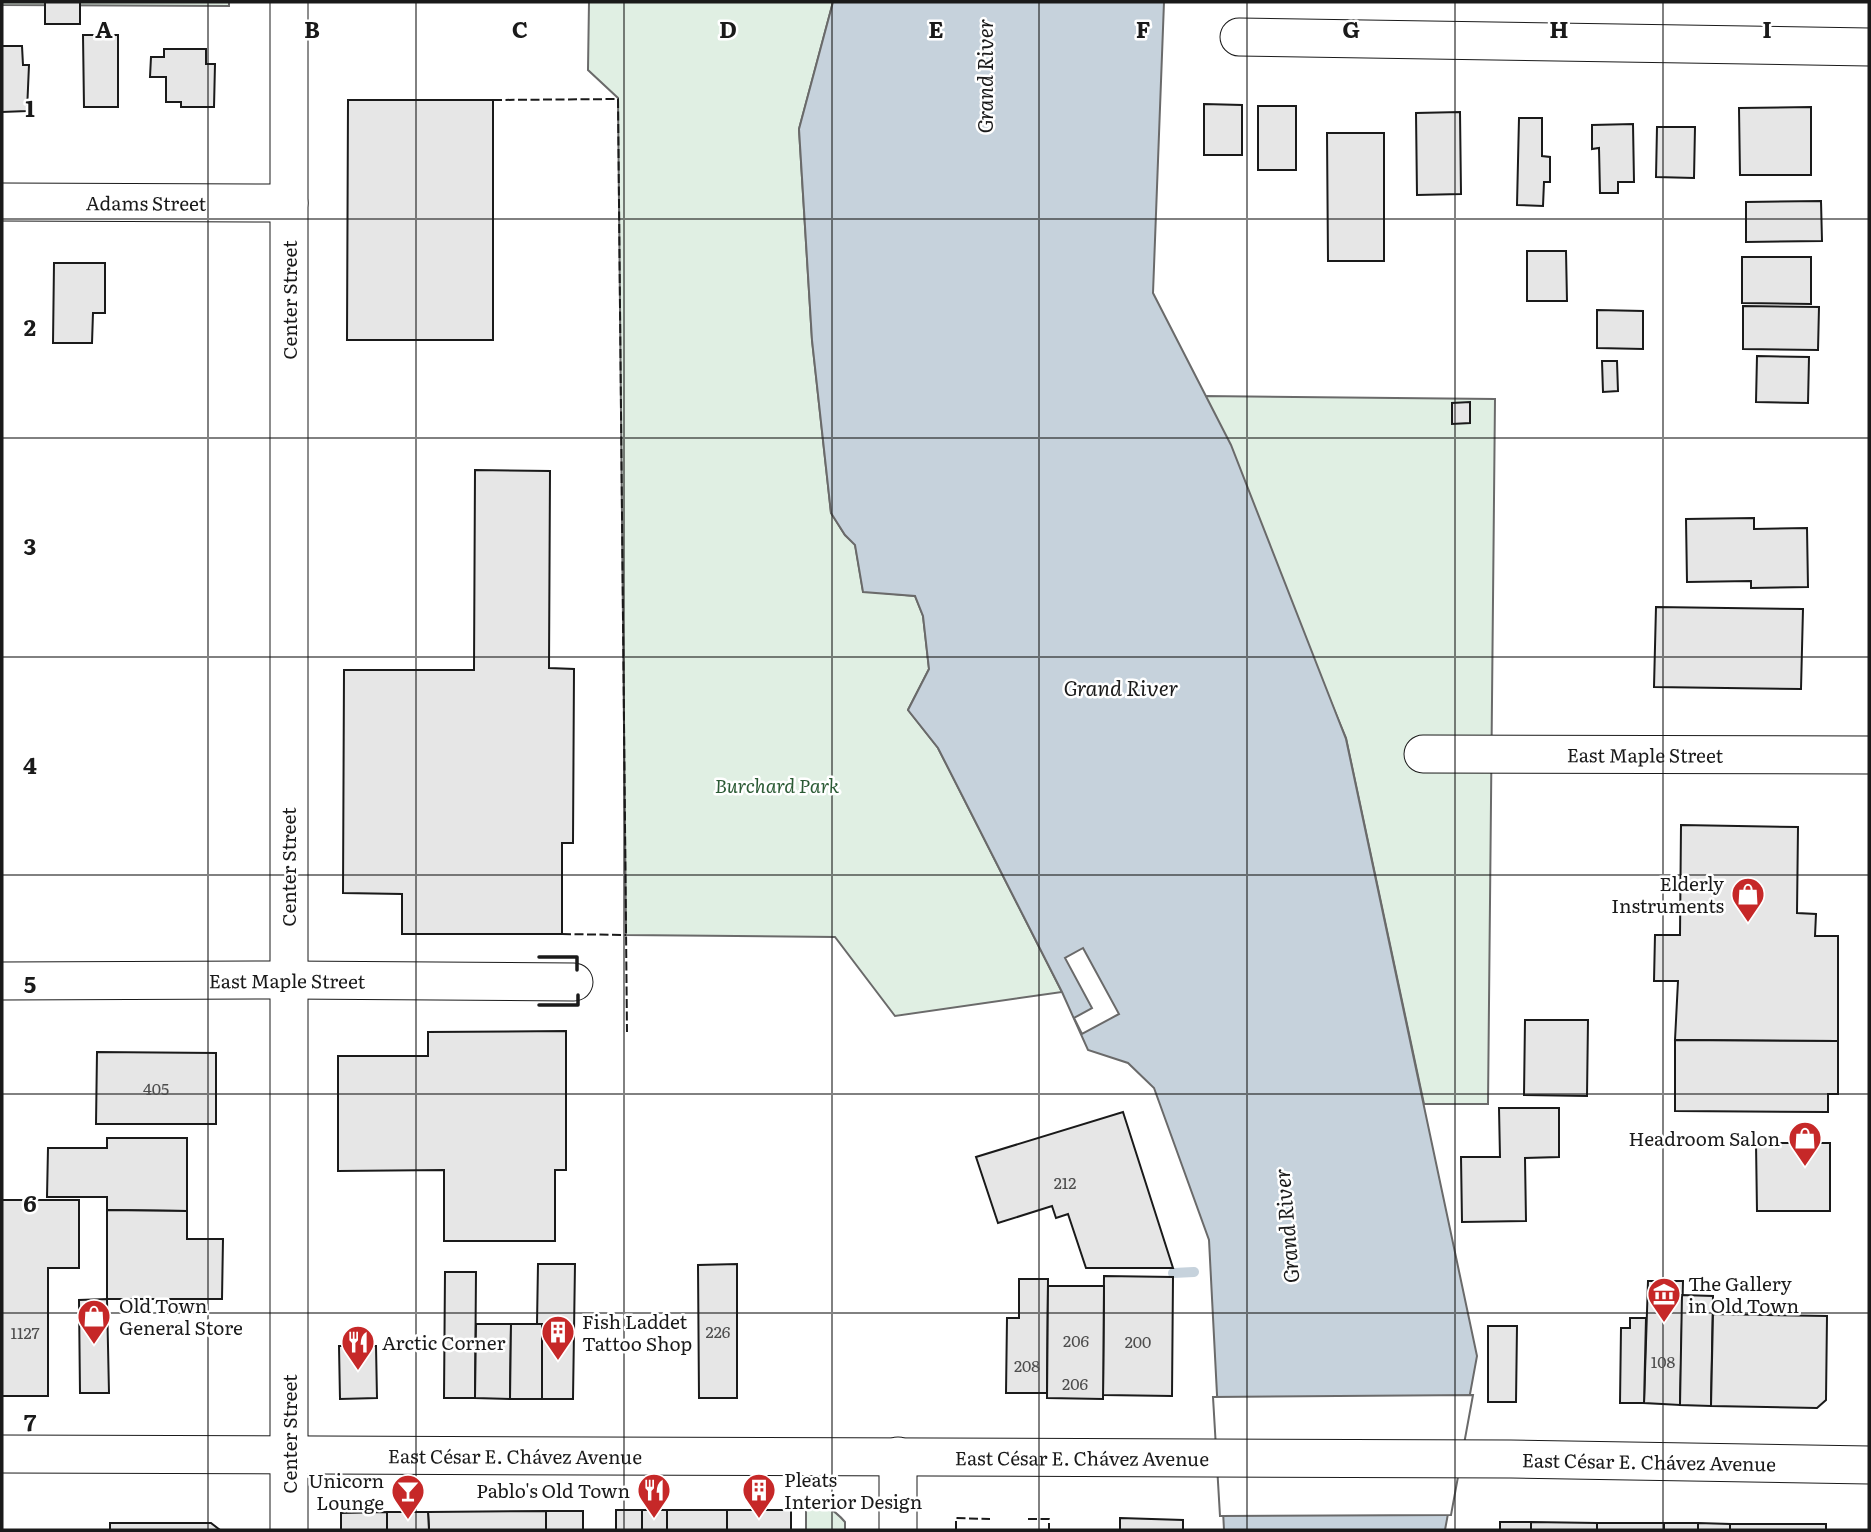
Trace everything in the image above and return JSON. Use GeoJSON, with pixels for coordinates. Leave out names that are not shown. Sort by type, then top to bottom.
{"type":"FeatureCollection","features":[{"type":"Feature","properties":{"kind":"street","name":"Center Street"},"geometry":{"type":"LineString","coordinates":[[289,2],[289,1530]]}},
{"type":"Feature","properties":{"kind":"street"},"geometry":{"type":"LineString","coordinates":[[1239,37],[1869,47]]}},
{"type":"Feature","properties":{"kind":"street","name":"Adams Street"},"geometry":{"type":"LineString","coordinates":[[2,202],[289,203]]}},
{"type":"Feature","properties":{"kind":"street","name":"East Maple Street"},"geometry":{"type":"LineString","coordinates":[[1423,754],[1869,755]]}},
{"type":"Feature","properties":{"kind":"street","name":"East Maple Street"},"geometry":{"type":"LineString","coordinates":[[2,981],[288,979],[574,982]]}},
{"type":"Feature","properties":{"kind":"street","name":"East César E. Chávez Avenue"},"geometry":{"type":"LineString","coordinates":[[2,1454],[1511,1459],[1869,1465]]}},
{"type":"Feature","properties":{"kind":"street"},"geometry":{"type":"LineString","coordinates":[[898,1456],[898,1530]]}},
{"type":"Feature","properties":{"kind":"green space"},"geometry":{"type":"Polygon","coordinates":[[[2,2],[229,2],[229,6],[2,5],[2,2]]]}},
{"type":"Feature","properties":{"kind":"green space","name":"Burchard Park"},"geometry":{"type":"Polygon","coordinates":[[[589,2],[833,2],[799,129],[812,340],[831,513],[845,535],[855,544],[863,591],[915,596],[923,616],[929,669],[908,710],[938,748],[1062,992],[895,1016],[835,937],[626,935],[618,98],[588,70],[589,2]]]}},
{"type":"Feature","properties":{"kind":"green space"},"geometry":{"type":"Polygon","coordinates":[[[1203,396],[1495,399],[1488,1104],[1424,1104],[1346,738],[1203,396]]]}},
{"type":"Feature","properties":{"kind":"green space"},"geometry":{"type":"Polygon","coordinates":[[[806,1500],[823,1505],[836,1513],[845,1522],[845,1530],[806,1530],[806,1500]]]}},
{"type":"Feature","properties":{"kind":"water","name":"Grand River"},"geometry":{"type":"Polygon","coordinates":[[[833,2],[1164,2],[1153,293],[1231,445],[1346,739],[1477,1356],[1445,1530],[1224,1530],[1209,1240],[1154,1088],[1128,1063],[1088,1050],[1062,992],[938,748],[908,710],[929,669],[923,616],[915,596],[863,592],[855,545],[831,513],[812,340],[799,129],[833,2]]]}},
{"type":"Feature","properties":{"kind":"pier"},"geometry":{"type":"Polygon","coordinates":[[[1083,948],[1119,1014],[1082,1034],[1074,1018],[1092,1008],[1065,958],[1083,948]]]}},
{"type":"Feature","properties":{"kind":"pier"},"geometry":{"type":"Polygon","coordinates":[[[1473,1395],[1451,1515],[1220,1516],[1213,1397],[1473,1395]]]}},
{"type":"Feature","properties":{"kind":"building"},"geometry":{"type":"Polygon","coordinates":[[[45,2],[80,2],[80,24],[45,24],[45,2]]]}},
{"type":"Feature","properties":{"kind":"building"},"geometry":{"type":"Polygon","coordinates":[[[83,35],[118,35],[118,107],[84,107],[83,35]]]}},
{"type":"Feature","properties":{"kind":"building"},"geometry":{"type":"Polygon","coordinates":[[[2,46],[22,46],[23,65],[29,65],[27,111],[2,112],[2,46]]]}},
{"type":"Feature","properties":{"kind":"building"},"geometry":{"type":"Polygon","coordinates":[[[164,49],[206,49],[206,64],[215,64],[214,107],[181,107],[181,102],[166,102],[166,77],[150,77],[151,57],[164,57],[164,49]]]}},
{"type":"Feature","properties":{"kind":"building"},"geometry":{"type":"Polygon","coordinates":[[[348,100],[493,100],[493,340],[347,340],[348,100]]]}},
{"type":"Feature","properties":{"kind":"building"},"geometry":{"type":"Polygon","coordinates":[[[1204,104],[1242,105],[1242,155],[1204,155],[1204,104]]]}},
{"type":"Feature","properties":{"kind":"building"},"geometry":{"type":"Polygon","coordinates":[[[1258,106],[1296,106],[1296,170],[1258,170],[1258,106]]]}},
{"type":"Feature","properties":{"kind":"building"},"geometry":{"type":"Polygon","coordinates":[[[1811,107],[1811,175],[1740,175],[1739,108],[1811,107]]]}},
{"type":"Feature","properties":{"kind":"building"},"geometry":{"type":"Polygon","coordinates":[[[1460,112],[1461,194],[1417,195],[1416,113],[1460,112]]]}},
{"type":"Feature","properties":{"kind":"building"},"geometry":{"type":"Polygon","coordinates":[[[1519,118],[1542,118],[1542,156],[1550,157],[1550,182],[1544,182],[1543,206],[1517,205],[1519,118]]]}},
{"type":"Feature","properties":{"kind":"building"},"geometry":{"type":"Polygon","coordinates":[[[1633,124],[1634,182],[1618,182],[1618,193],[1600,193],[1599,148],[1592,149],[1592,125],[1633,124]]]}},
{"type":"Feature","properties":{"kind":"building"},"geometry":{"type":"Polygon","coordinates":[[[1657,127],[1695,127],[1694,178],[1656,177],[1657,127]]]}},
{"type":"Feature","properties":{"kind":"building"},"geometry":{"type":"Polygon","coordinates":[[[1327,133],[1384,133],[1384,261],[1328,261],[1327,133]]]}},
{"type":"Feature","properties":{"kind":"building"},"geometry":{"type":"Polygon","coordinates":[[[1821,201],[1822,241],[1746,242],[1746,202],[1821,201]]]}},
{"type":"Feature","properties":{"kind":"building"},"geometry":{"type":"Polygon","coordinates":[[[1527,251],[1566,251],[1567,301],[1527,301],[1527,251]]]}},
{"type":"Feature","properties":{"kind":"building"},"geometry":{"type":"Polygon","coordinates":[[[1742,257],[1811,257],[1811,304],[1742,303],[1742,257]]]}},
{"type":"Feature","properties":{"kind":"building"},"geometry":{"type":"Polygon","coordinates":[[[54,263],[105,263],[105,313],[93,313],[92,343],[53,343],[54,263]]]}},
{"type":"Feature","properties":{"kind":"building"},"geometry":{"type":"Polygon","coordinates":[[[1743,306],[1819,307],[1818,350],[1743,349],[1743,306]]]}},
{"type":"Feature","properties":{"kind":"building"},"geometry":{"type":"Polygon","coordinates":[[[1597,310],[1643,311],[1643,349],[1597,348],[1597,310]]]}},
{"type":"Feature","properties":{"kind":"building"},"geometry":{"type":"Polygon","coordinates":[[[1757,356],[1809,357],[1808,403],[1756,402],[1757,356]]]}},
{"type":"Feature","properties":{"kind":"building"},"geometry":{"type":"Polygon","coordinates":[[[1602,361],[1617,361],[1618,391],[1603,392],[1602,361]]]}},
{"type":"Feature","properties":{"kind":"building"},"geometry":{"type":"Polygon","coordinates":[[[1470,402],[1470,423],[1452,424],[1452,403],[1470,402]]]}},
{"type":"Feature","properties":{"kind":"building"},"geometry":{"type":"Polygon","coordinates":[[[475,470],[550,471],[549,668],[574,669],[573,843],[562,843],[562,934],[402,934],[402,894],[343,893],[344,670],[474,670],[475,470]]]}},
{"type":"Feature","properties":{"kind":"building"},"geometry":{"type":"Polygon","coordinates":[[[1754,518],[1754,529],[1807,528],[1808,587],[1751,588],[1751,581],[1687,582],[1686,519],[1754,518]]]}},
{"type":"Feature","properties":{"kind":"building"},"geometry":{"type":"Polygon","coordinates":[[[1656,607],[1803,609],[1801,689],[1654,687],[1656,607]]]}},
{"type":"Feature","properties":{"kind":"building","name":"Elderly Instruments"},"geometry":{"type":"Polygon","coordinates":[[[1681,825],[1798,827],[1797,913],[1816,914],[1815,936],[1838,936],[1838,1041],[1675,1040],[1678,981],[1654,981],[1655,935],[1680,935],[1681,825]]]}},
{"type":"Feature","properties":{"kind":"building"},"geometry":{"type":"Polygon","coordinates":[[[1525,1020],[1588,1020],[1587,1096],[1524,1095],[1525,1020]]]}},
{"type":"Feature","properties":{"kind":"building"},"geometry":{"type":"Polygon","coordinates":[[[566,1031],[566,1170],[555,1170],[555,1241],[444,1241],[444,1170],[338,1171],[338,1056],[428,1056],[428,1032],[566,1031]]]}},
{"type":"Feature","properties":{"kind":"building"},"geometry":{"type":"Polygon","coordinates":[[[1675,1040],[1838,1041],[1838,1094],[1828,1094],[1828,1112],[1675,1111],[1675,1040]]]}},
{"type":"Feature","properties":{"kind":"building"},"geometry":{"type":"Polygon","coordinates":[[[97,1052],[216,1053],[216,1124],[96,1124],[97,1052]]]}},
{"type":"Feature","properties":{"kind":"building"},"geometry":{"type":"Polygon","coordinates":[[[1499,1108],[1559,1108],[1559,1157],[1525,1158],[1526,1221],[1462,1222],[1461,1157],[1500,1157],[1499,1108]]]}},
{"type":"Feature","properties":{"kind":"building"},"geometry":{"type":"Polygon","coordinates":[[[1123,1112],[1173,1268],[1086,1268],[1068,1214],[1056,1218],[1052,1206],[998,1223],[976,1157],[1123,1112]]]}},
{"type":"Feature","properties":{"kind":"building"},"geometry":{"type":"Polygon","coordinates":[[[107,1138],[187,1138],[187,1211],[107,1210],[107,1197],[47,1197],[48,1148],[107,1148],[107,1138]]]}},
{"type":"Feature","properties":{"kind":"building"},"geometry":{"type":"Polygon","coordinates":[[[1756,1143],[1830,1143],[1830,1211],[1757,1211],[1756,1143]]]}},
{"type":"Feature","properties":{"kind":"building"},"geometry":{"type":"Polygon","coordinates":[[[2,1200],[79,1200],[79,1268],[48,1268],[48,1396],[2,1396],[2,1200]]]}},
{"type":"Feature","properties":{"kind":"building"},"geometry":{"type":"Polygon","coordinates":[[[107,1210],[187,1211],[187,1239],[223,1239],[222,1299],[107,1299],[107,1210]]]}},
{"type":"Feature","properties":{"kind":"building","name":"Fish Laddet Tattoo Shop"},"geometry":{"type":"Polygon","coordinates":[[[538,1264],[575,1264],[573,1399],[542,1399],[542,1324],[537,1324],[538,1264]]]}},
{"type":"Feature","properties":{"kind":"building"},"geometry":{"type":"Polygon","coordinates":[[[737,1264],[737,1398],[699,1398],[698,1265],[737,1264]]]}},
{"type":"Feature","properties":{"kind":"building"},"geometry":{"type":"Polygon","coordinates":[[[445,1272],[476,1272],[475,1398],[444,1398],[445,1272]]]}},
{"type":"Feature","properties":{"kind":"building"},"geometry":{"type":"Polygon","coordinates":[[[1104,1276],[1173,1277],[1172,1396],[1103,1395],[1104,1276]]]}},
{"type":"Feature","properties":{"kind":"building"},"geometry":{"type":"Polygon","coordinates":[[[1019,1279],[1048,1279],[1047,1393],[1006,1393],[1007,1318],[1019,1318],[1019,1279]]]}},
{"type":"Feature","properties":{"kind":"building"},"geometry":{"type":"Polygon","coordinates":[[[1648,1281],[1683,1281],[1680,1405],[1644,1403],[1648,1281]]]}},
{"type":"Feature","properties":{"kind":"building"},"geometry":{"type":"Polygon","coordinates":[[[1048,1286],[1104,1286],[1103,1399],[1047,1398],[1048,1286]]]}},
{"type":"Feature","properties":{"kind":"building"},"geometry":{"type":"Polygon","coordinates":[[[1682,1295],[1713,1296],[1711,1406],[1680,1405],[1682,1295]]]}},
{"type":"Feature","properties":{"kind":"building","name":"Old Town General Store"},"geometry":{"type":"Polygon","coordinates":[[[107,1299],[109,1393],[80,1393],[79,1300],[107,1299]]]}},
{"type":"Feature","properties":{"kind":"building"},"geometry":{"type":"Polygon","coordinates":[[[1713,1314],[1827,1316],[1826,1400],[1817,1408],[1711,1406],[1713,1314]]]}},
{"type":"Feature","properties":{"kind":"building"},"geometry":{"type":"Polygon","coordinates":[[[1630,1318],[1646,1318],[1644,1403],[1620,1403],[1621,1328],[1630,1328],[1630,1318]]]}},
{"type":"Feature","properties":{"kind":"building"},"geometry":{"type":"Polygon","coordinates":[[[476,1324],[511,1324],[510,1399],[475,1398],[476,1324]]]}},
{"type":"Feature","properties":{"kind":"building"},"geometry":{"type":"Polygon","coordinates":[[[511,1324],[542,1324],[542,1399],[510,1399],[511,1324]]]}},
{"type":"Feature","properties":{"kind":"building"},"geometry":{"type":"Polygon","coordinates":[[[1488,1326],[1517,1326],[1516,1402],[1488,1402],[1488,1326]]]}},
{"type":"Feature","properties":{"kind":"building","name":"Arctic Corner"},"geometry":{"type":"Polygon","coordinates":[[[339,1346],[376,1346],[377,1398],[340,1399],[339,1346]]]}},
{"type":"Feature","properties":{"kind":"building"},"geometry":{"type":"Polygon","coordinates":[[[616,1510],[642,1510],[642,1530],[616,1530],[616,1510]]]}},
{"type":"Feature","properties":{"kind":"building","name":"Pablo's Old Town"},"geometry":{"type":"Polygon","coordinates":[[[642,1510],[667,1510],[667,1530],[642,1530],[642,1510]]]}},
{"type":"Feature","properties":{"kind":"building"},"geometry":{"type":"Polygon","coordinates":[[[667,1510],[727,1510],[727,1530],[667,1530],[667,1510]]]}},
{"type":"Feature","properties":{"kind":"building","name":"Pleats Interior Design"},"geometry":{"type":"Polygon","coordinates":[[[727,1510],[791,1510],[791,1530],[727,1530],[727,1510]]]}},
{"type":"Feature","properties":{"kind":"building"},"geometry":{"type":"Polygon","coordinates":[[[546,1511],[546,1530],[429,1530],[428,1512],[546,1511]]]}},
{"type":"Feature","properties":{"kind":"building"},"geometry":{"type":"Polygon","coordinates":[[[546,1511],[583,1511],[583,1530],[546,1530],[546,1511]]]}},
{"type":"Feature","properties":{"kind":"building","name":"Unicorn Lounge"},"geometry":{"type":"Polygon","coordinates":[[[387,1512],[428,1512],[429,1530],[387,1530],[387,1512]]]}},
{"type":"Feature","properties":{"kind":"building"},"geometry":{"type":"Polygon","coordinates":[[[387,1512],[387,1530],[341,1530],[341,1513],[387,1512]]]}},
{"type":"Feature","properties":{"kind":"building"},"geometry":{"type":"Polygon","coordinates":[[[1120,1518],[1183,1520],[1183,1530],[1120,1530],[1120,1518]]]}},
{"type":"Feature","properties":{"kind":"building"},"geometry":{"type":"Polygon","coordinates":[[[1500,1522],[1531,1522],[1531,1530],[1500,1530],[1500,1522]]]}},
{"type":"Feature","properties":{"kind":"building"},"geometry":{"type":"Polygon","coordinates":[[[1531,1522],[1597,1523],[1597,1530],[1531,1530],[1531,1522]]]}},
{"type":"Feature","properties":{"kind":"building"},"geometry":{"type":"Polygon","coordinates":[[[110,1523],[211,1523],[220,1530],[110,1530],[110,1523]]]}},
{"type":"Feature","properties":{"kind":"building"},"geometry":{"type":"Polygon","coordinates":[[[1597,1523],[1664,1523],[1664,1530],[1597,1530],[1597,1523]]]}},
{"type":"Feature","properties":{"kind":"building"},"geometry":{"type":"Polygon","coordinates":[[[1664,1523],[1698,1523],[1698,1530],[1664,1530],[1664,1523]]]}},
{"type":"Feature","properties":{"kind":"building"},"geometry":{"type":"Polygon","coordinates":[[[1698,1523],[1730,1524],[1730,1530],[1698,1530],[1698,1523]]]}},
{"type":"Feature","properties":{"kind":"building"},"geometry":{"type":"Polygon","coordinates":[[[1730,1524],[1826,1524],[1826,1530],[1730,1530],[1730,1524]]]}},
{"type":"Feature","properties":{"kind":"waterway"},"geometry":{"type":"LineString","coordinates":[[1173,1273],[1194,1272]]}},
{"type":"Feature","properties":{"kind":"fence"},"geometry":{"type":"LineString","coordinates":[[493,100],[618,99],[627,1032]]}},
{"type":"Feature","properties":{"kind":"fence"},"geometry":{"type":"LineString","coordinates":[[562,934],[626,935]]}},
{"type":"Feature","properties":{"kind":"fence"},"geometry":{"type":"LineString","coordinates":[[956,1530],[956,1518],[990,1519]]}},
{"type":"Feature","properties":{"kind":"fence"},"geometry":{"type":"LineString","coordinates":[[1028,1519],[1049,1519],[1049,1530]]}},
{"type":"Feature","properties":{"kind":"wall"},"geometry":{"type":"LineString","coordinates":[[539,957],[577,957],[577,970]]}},
{"type":"Feature","properties":{"kind":"wall"},"geometry":{"type":"LineString","coordinates":[[539,1005],[578,1005],[578,995]]}},
{"type":"Feature","properties":{"kind":"place","name":"Elderly Instruments"},"geometry":{"type":"Point","coordinates":[1748,924]}},
{"type":"Feature","properties":{"kind":"place","name":"Headroom Salon"},"geometry":{"type":"Point","coordinates":[1805,1168]}},
{"type":"Feature","properties":{"kind":"place","name":"The Gallery in Old Town"},"geometry":{"type":"Point","coordinates":[1664,1324]}},
{"type":"Feature","properties":{"kind":"place","name":"Old Town General Store"},"geometry":{"type":"Point","coordinates":[94,1346]}},
{"type":"Feature","properties":{"kind":"place","name":"Fish Laddet Tattoo Shop"},"geometry":{"type":"Point","coordinates":[558,1362]}},
{"type":"Feature","properties":{"kind":"place","name":"Arctic Corner"},"geometry":{"type":"Point","coordinates":[358,1372]}},
{"type":"Feature","properties":{"kind":"place","name":"Pablo's Old Town"},"geometry":{"type":"Point","coordinates":[654,1520]}},
{"type":"Feature","properties":{"kind":"place","name":"Pleats Interior Design"},"geometry":{"type":"Point","coordinates":[759,1520]}},
{"type":"Feature","properties":{"kind":"place","name":"Unicorn Lounge"},"geometry":{"type":"Point","coordinates":[408,1521]}}]}
